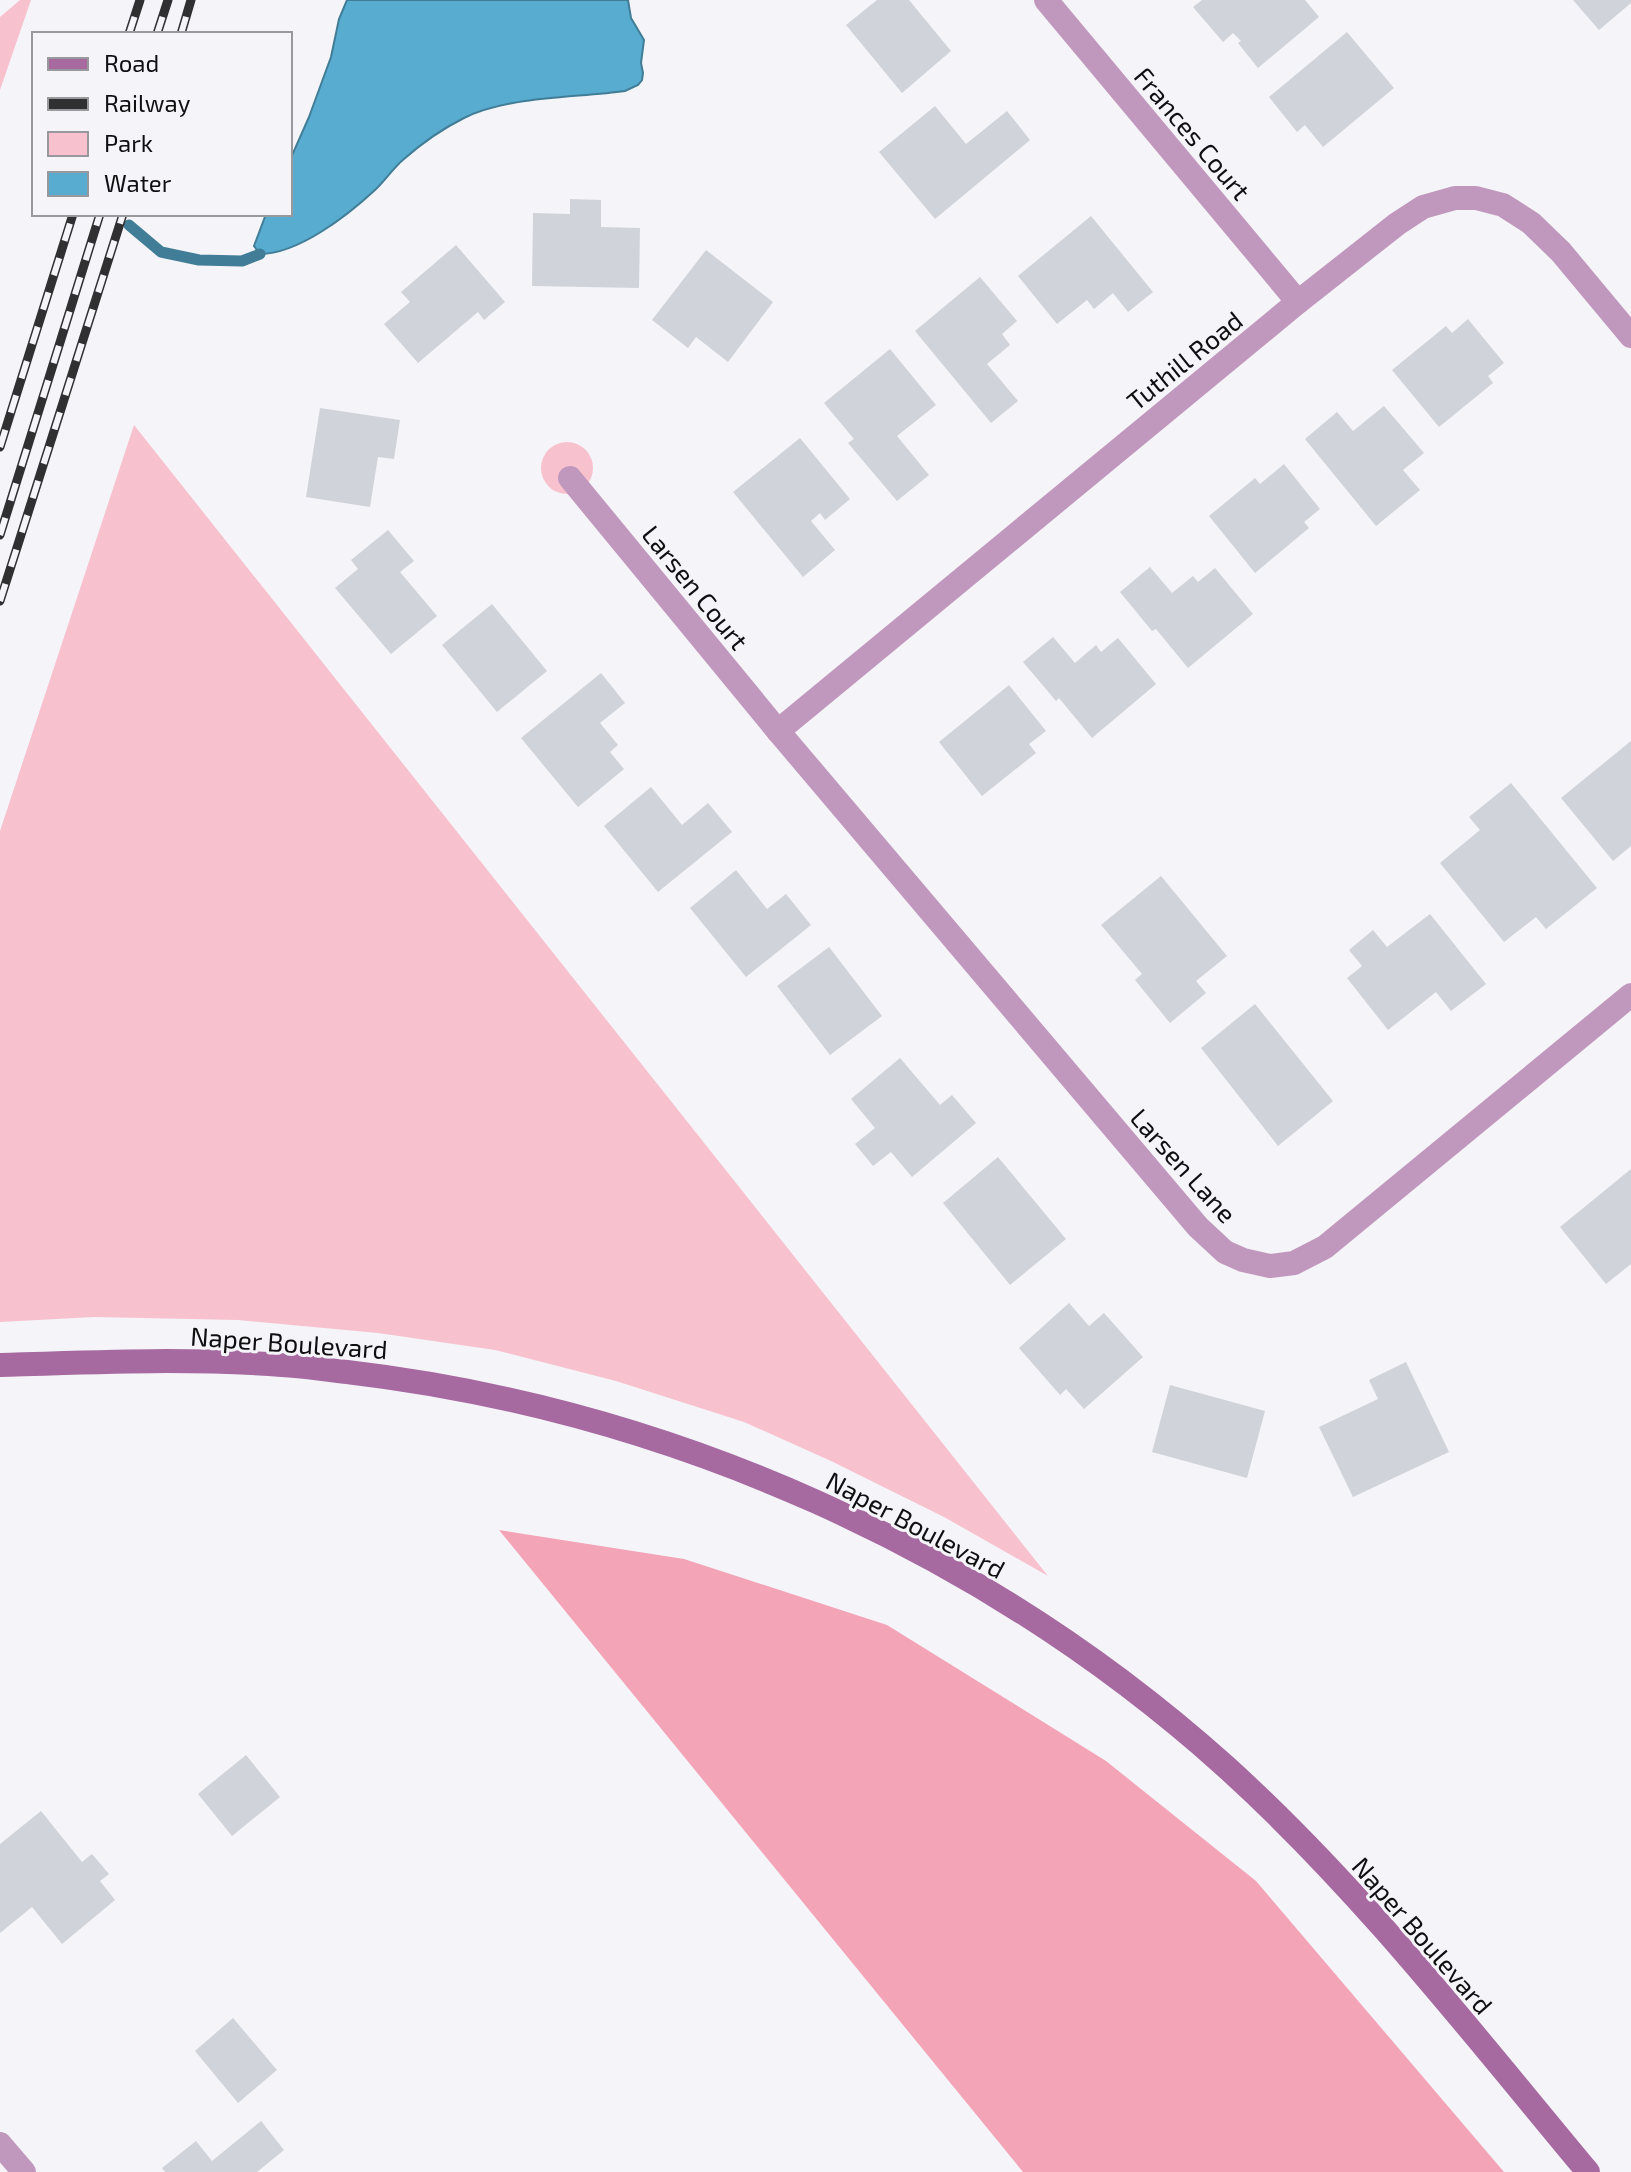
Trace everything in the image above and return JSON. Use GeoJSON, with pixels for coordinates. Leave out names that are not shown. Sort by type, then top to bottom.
{"type":"FeatureCollection","features":[{"type":"Feature","properties":{"kind":"main road","name":"Naper Boulevard"},"geometry":{"type":"LineString","coordinates":[[0,1365],[154,1361],[284,1365],[480,1392],[562,1412],[675,1446],[790,1491],[881,1532],[970,1581],[1061,1638],[1136,1693],[1222,1764],[1351,1891],[1588,2172]]}},
{"type":"Feature","properties":{"kind":"street","name":"Frances Court"},"geometry":{"type":"LineString","coordinates":[[1046,0],[1298,302]]}},
{"type":"Feature","properties":{"kind":"street","name":"Tuthill Road"},"geometry":{"type":"LineString","coordinates":[[778,731],[1298,302],[1423,207],[1455,198],[1476,198],[1503,205],[1531,223],[1561,252],[1631,336]]}},
{"type":"Feature","properties":{"kind":"street","name":"Larsen Court"},"geometry":{"type":"LineString","coordinates":[[570,478],[778,731]]}},
{"type":"Feature","properties":{"kind":"street","name":"Larsen Lane"},"geometry":{"type":"LineString","coordinates":[[778,731],[1198,1227],[1225,1252],[1243,1260],[1270,1266],[1294,1263],[1325,1247],[1631,995]]}},
{"type":"Feature","properties":{"kind":"street"},"geometry":{"type":"LineString","coordinates":[[0,2144],[24,2172]]}},
{"type":"Feature","properties":{"kind":"green space"},"geometry":{"type":"Polygon","coordinates":[[[20,0],[31,0],[0,90],[0,17],[20,0]]]}},
{"type":"Feature","properties":{"kind":"green space"},"geometry":{"type":"Polygon","coordinates":[[[134,425],[1048,1576],[944,1517],[744,1422],[616,1381],[495,1350],[378,1333],[238,1320],[94,1317],[0,1322],[0,831],[134,425]]]}},
{"type":"Feature","properties":{"kind":"green space"},"geometry":{"type":"Polygon","coordinates":[[[567,442],[585,450],[593,468],[585,486],[567,494],[549,486],[541,468],[549,450],[567,442]]]}},
{"type":"Feature","properties":{"kind":"shaded area"},"geometry":{"type":"Polygon","coordinates":[[[499,1530],[684,1559],[887,1625],[1106,1761],[1256,1881],[1504,2172],[1023,2172],[499,1530]]]}},
{"type":"Feature","properties":{"kind":"water"},"geometry":{"type":"Polygon","coordinates":[[[347,0],[628,0],[631,18],[644,40],[642,80],[625,91],[501,105],[464,118],[418,147],[364,200],[321,232],[290,248],[260,254],[254,246],[265,216],[292,216],[292,155],[331,57],[339,19],[347,0]]]}},
{"type":"Feature","properties":{"kind":"building"},"geometry":{"type":"Polygon","coordinates":[[[877,0],[909,0],[951,51],[902,93],[846,25],[877,0]]]}},
{"type":"Feature","properties":{"kind":"building"},"geometry":{"type":"Polygon","coordinates":[[[1202,0],[1305,0],[1319,17],[1258,68],[1233,33],[1223,42],[1193,7],[1202,0]]]}},
{"type":"Feature","properties":{"kind":"building"},"geometry":{"type":"Polygon","coordinates":[[[1573,0],[1631,0],[1631,3],[1599,30],[1573,0]]]}},
{"type":"Feature","properties":{"kind":"building"},"geometry":{"type":"Polygon","coordinates":[[[1347,32],[1394,88],[1323,147],[1305,125],[1297,132],[1269,97],[1347,32]]]}},
{"type":"Feature","properties":{"kind":"building"},"geometry":{"type":"Polygon","coordinates":[[[935,106],[966,144],[1007,111],[1030,140],[935,219],[879,152],[935,106]]]}},
{"type":"Feature","properties":{"kind":"building"},"geometry":{"type":"Polygon","coordinates":[[[570,199],[601,200],[601,227],[640,228],[639,288],[532,286],[533,213],[570,214],[570,199]]]}},
{"type":"Feature","properties":{"kind":"building"},"geometry":{"type":"Polygon","coordinates":[[[1091,216],[1153,292],[1128,312],[1113,293],[1094,309],[1087,300],[1057,324],[1018,276],[1091,216]]]}},
{"type":"Feature","properties":{"kind":"building"},"geometry":{"type":"Polygon","coordinates":[[[456,245],[505,302],[484,320],[478,312],[418,363],[384,324],[410,302],[401,292],[456,245]]]}},
{"type":"Feature","properties":{"kind":"building"},"geometry":{"type":"Polygon","coordinates":[[[706,250],[773,302],[728,362],[696,337],[688,348],[652,320],[706,250]]]}},
{"type":"Feature","properties":{"kind":"building"},"geometry":{"type":"Polygon","coordinates":[[[980,277],[1017,321],[1002,334],[1010,345],[987,364],[1018,401],[991,423],[915,331],[980,277]]]}},
{"type":"Feature","properties":{"kind":"building"},"geometry":{"type":"Polygon","coordinates":[[[1468,319],[1504,363],[1488,376],[1493,383],[1439,427],[1392,370],[1446,326],[1452,333],[1468,319]]]}},
{"type":"Feature","properties":{"kind":"building"},"geometry":{"type":"Polygon","coordinates":[[[890,349],[936,405],[897,436],[929,475],[897,501],[848,443],[854,439],[824,403],[890,349]]]}},
{"type":"Feature","properties":{"kind":"building"},"geometry":{"type":"Polygon","coordinates":[[[1384,406],[1424,453],[1403,470],[1420,490],[1376,526],[1305,439],[1337,412],[1353,431],[1384,406]]]}},
{"type":"Feature","properties":{"kind":"building"},"geometry":{"type":"Polygon","coordinates":[[[320,408],[400,420],[394,459],[378,457],[370,507],[306,497],[320,408]]]}},
{"type":"Feature","properties":{"kind":"building"},"geometry":{"type":"Polygon","coordinates":[[[800,438],[850,499],[825,520],[820,513],[811,521],[835,550],[803,577],[733,492],[800,438]]]}},
{"type":"Feature","properties":{"kind":"building"},"geometry":{"type":"Polygon","coordinates":[[[1284,464],[1320,509],[1304,522],[1309,528],[1255,573],[1209,516],[1255,478],[1260,484],[1284,464]]]}},
{"type":"Feature","properties":{"kind":"building"},"geometry":{"type":"Polygon","coordinates":[[[388,530],[414,561],[400,572],[437,616],[391,654],[335,588],[358,569],[351,560],[388,530]]]}},
{"type":"Feature","properties":{"kind":"building"},"geometry":{"type":"Polygon","coordinates":[[[1150,567],[1172,593],[1193,576],[1198,582],[1215,568],[1253,614],[1188,668],[1120,592],[1150,567]]]}},
{"type":"Feature","properties":{"kind":"building"},"geometry":{"type":"Polygon","coordinates":[[[492,604],[547,671],[497,712],[442,645],[492,604]]]}},
{"type":"Feature","properties":{"kind":"building"},"geometry":{"type":"Polygon","coordinates":[[[1053,637],[1075,663],[1096,645],[1101,652],[1118,638],[1156,684],[1092,738],[1059,698],[1056,701],[1023,662],[1053,637]]]}},
{"type":"Feature","properties":{"kind":"building"},"geometry":{"type":"Polygon","coordinates":[[[601,673],[625,703],[600,723],[618,745],[610,752],[624,769],[578,807],[521,738],[601,673]]]}},
{"type":"Feature","properties":{"kind":"building"},"geometry":{"type":"Polygon","coordinates":[[[1009,685],[1046,731],[1029,744],[1036,753],[982,796],[939,742],[1009,685]]]}},
{"type":"Feature","properties":{"kind":"building"},"geometry":{"type":"Polygon","coordinates":[[[1631,741],[1631,846],[1613,861],[1561,798],[1631,741]]]}},
{"type":"Feature","properties":{"kind":"building"},"geometry":{"type":"Polygon","coordinates":[[[1511,783],[1597,888],[1546,929],[1536,917],[1504,942],[1440,863],[1480,830],[1469,817],[1511,783]]]}},
{"type":"Feature","properties":{"kind":"building"},"geometry":{"type":"Polygon","coordinates":[[[651,787],[682,825],[708,803],[732,832],[658,892],[604,826],[651,787]]]}},
{"type":"Feature","properties":{"kind":"building"},"geometry":{"type":"Polygon","coordinates":[[[736,870],[767,909],[786,894],[811,925],[746,977],[690,908],[736,870]]]}},
{"type":"Feature","properties":{"kind":"building"},"geometry":{"type":"Polygon","coordinates":[[[1161,876],[1227,956],[1196,981],[1206,993],[1170,1023],[1135,980],[1142,974],[1101,925],[1161,876]]]}},
{"type":"Feature","properties":{"kind":"building"},"geometry":{"type":"Polygon","coordinates":[[[1430,914],[1486,984],[1451,1011],[1436,992],[1388,1030],[1347,978],[1362,966],[1349,950],[1373,930],[1387,947],[1430,914]]]}},
{"type":"Feature","properties":{"kind":"building"},"geometry":{"type":"Polygon","coordinates":[[[829,947],[882,1016],[830,1055],[777,986],[829,947]]]}},
{"type":"Feature","properties":{"kind":"building"},"geometry":{"type":"Polygon","coordinates":[[[1255,1004],[1333,1101],[1278,1146],[1201,1048],[1255,1004]]]}},
{"type":"Feature","properties":{"kind":"building"},"geometry":{"type":"Polygon","coordinates":[[[900,1058],[940,1105],[952,1095],[976,1123],[912,1177],[891,1152],[873,1166],[855,1144],[875,1128],[851,1099],[900,1058]]]}},
{"type":"Feature","properties":{"kind":"building"},"geometry":{"type":"Polygon","coordinates":[[[998,1157],[1066,1239],[1010,1285],[943,1203],[998,1157]]]}},
{"type":"Feature","properties":{"kind":"building"},"geometry":{"type":"Polygon","coordinates":[[[1631,1169],[1631,1264],[1606,1284],[1560,1227],[1631,1169]]]}},
{"type":"Feature","properties":{"kind":"building"},"geometry":{"type":"Polygon","coordinates":[[[1069,1303],[1089,1326],[1104,1313],[1143,1357],[1084,1409],[1066,1389],[1060,1395],[1019,1348],[1069,1303]]]}},
{"type":"Feature","properties":{"kind":"building"},"geometry":{"type":"Polygon","coordinates":[[[1406,1362],[1449,1452],[1353,1497],[1319,1427],[1378,1399],[1369,1380],[1406,1362]]]}},
{"type":"Feature","properties":{"kind":"building"},"geometry":{"type":"Polygon","coordinates":[[[1170,1385],[1265,1411],[1247,1478],[1152,1452],[1170,1385]]]}},
{"type":"Feature","properties":{"kind":"building"},"geometry":{"type":"Polygon","coordinates":[[[246,1755],[280,1797],[232,1836],[198,1794],[246,1755]]]}},
{"type":"Feature","properties":{"kind":"building"},"geometry":{"type":"Polygon","coordinates":[[[41,1811],[82,1862],[92,1854],[109,1874],[100,1881],[115,1900],[62,1944],[32,1907],[0,1933],[0,1844],[41,1811]]]}},
{"type":"Feature","properties":{"kind":"building"},"geometry":{"type":"Polygon","coordinates":[[[233,2018],[277,2070],[238,2103],[195,2051],[233,2018]]]}},
{"type":"Feature","properties":{"kind":"building"},"geometry":{"type":"Polygon","coordinates":[[[261,2121],[284,2150],[257,2172],[165,2172],[162,2168],[196,2141],[212,2161],[261,2121]]]}},
{"type":"Feature","properties":{"kind":"waterway"},"geometry":{"type":"LineString","coordinates":[[129,225],[161,252],[199,260],[242,261],[260,254]]}},
{"type":"Feature","properties":{"kind":"railway"},"geometry":{"type":"LineString","coordinates":[[130,32],[140,0]]}},
{"type":"Feature","properties":{"kind":"railway"},"geometry":{"type":"LineString","coordinates":[[158,32],[168,0]]}},
{"type":"Feature","properties":{"kind":"railway"},"geometry":{"type":"LineString","coordinates":[[182,32],[191,0]]}},
{"type":"Feature","properties":{"kind":"railway"},"geometry":{"type":"LineString","coordinates":[[0,447],[72,216]]}},
{"type":"Feature","properties":{"kind":"railway"},"geometry":{"type":"LineString","coordinates":[[0,535],[99,216]]}},
{"type":"Feature","properties":{"kind":"railway"},"geometry":{"type":"LineString","coordinates":[[0,601],[122,216]]}}]}
